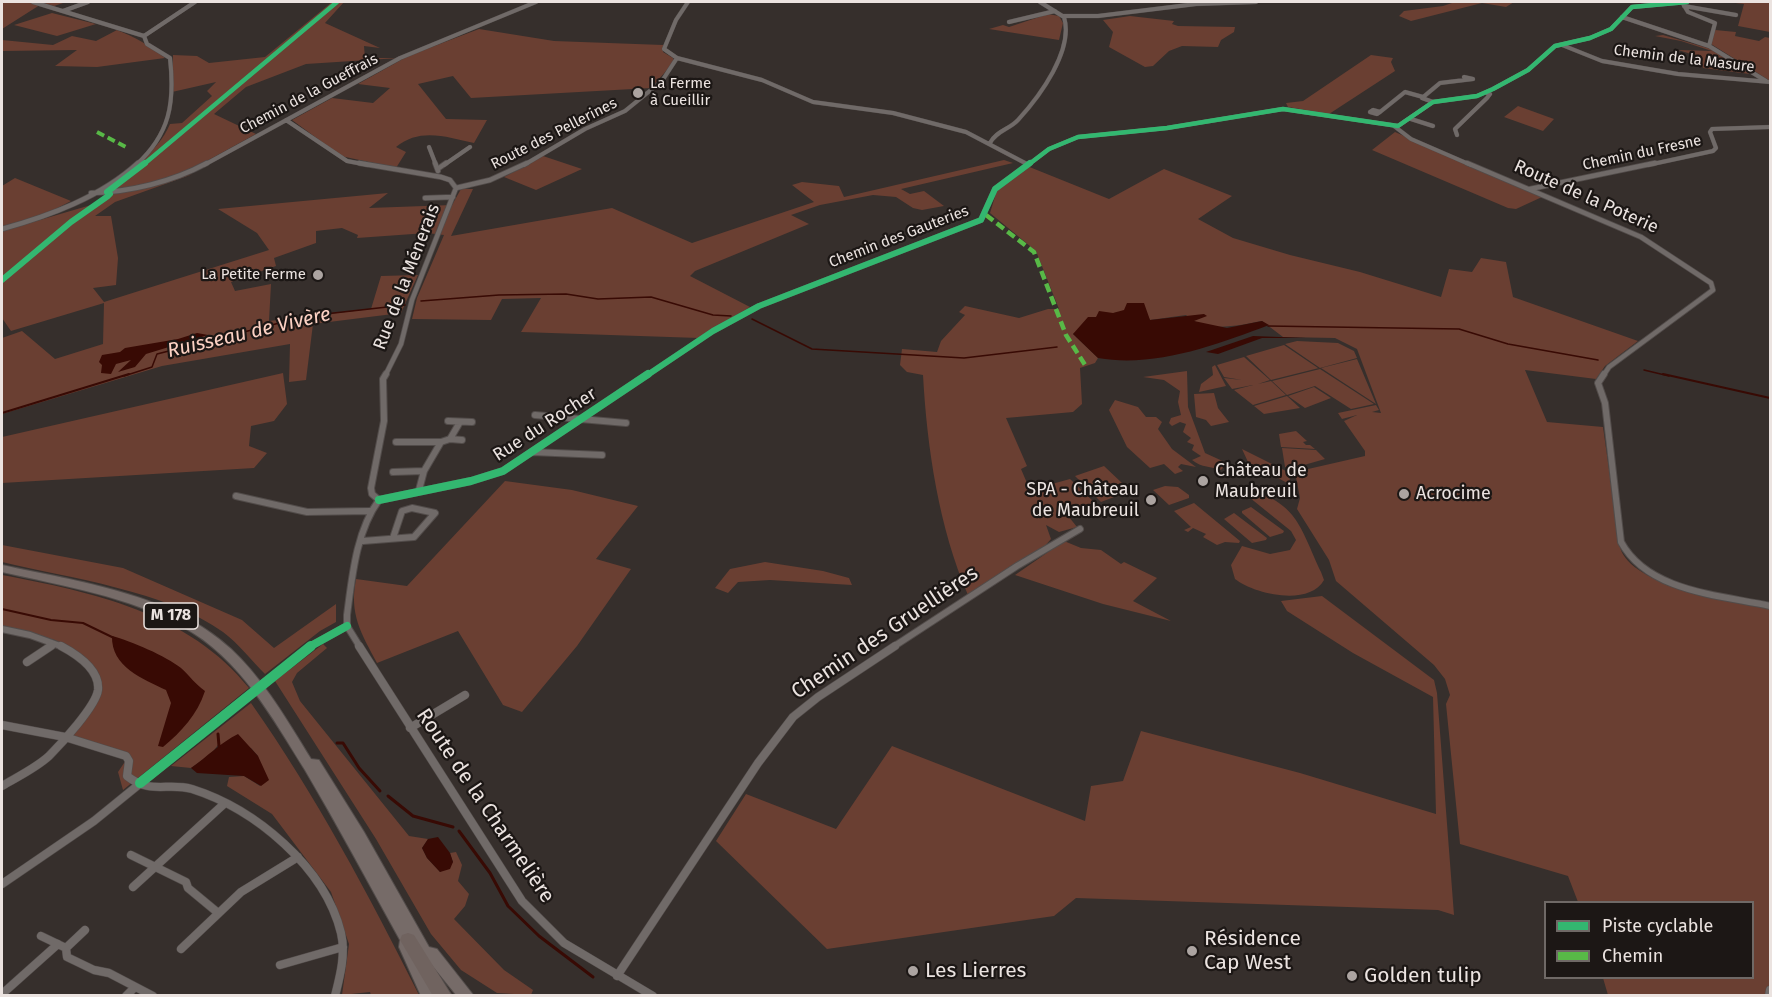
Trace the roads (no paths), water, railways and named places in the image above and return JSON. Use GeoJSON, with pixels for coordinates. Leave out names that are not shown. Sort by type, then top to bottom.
{"type":"FeatureCollection","features":[{"type":"Feature","properties":{"kind":"highway"},"geometry":{"type":"LineString","coordinates":[[408,940],[443,996]]}},
{"type":"Feature","properties":{"kind":"highway"},"geometry":{"type":"LineString","coordinates":[[424,952],[452,996]]}},
{"type":"Feature","properties":{"kind":"main road","name":"M 178"},"geometry":{"type":"LineString","coordinates":[[2,569],[127,598],[189,625],[232,657],[250,675],[294,738],[408,940]]}},
{"type":"Feature","properties":{"kind":"main road","name":"M 178"},"geometry":{"type":"LineString","coordinates":[[294,738],[301,744],[331,788],[424,952]]}},
{"type":"Feature","properties":{"kind":"main road"},"geometry":{"type":"LineString","coordinates":[[408,940],[406,947],[429,996]]}},
{"type":"Feature","properties":{"kind":"main road"},"geometry":{"type":"LineString","coordinates":[[424,952],[432,954],[467,996]]}},
{"type":"Feature","properties":{"kind":"street"},"geometry":{"type":"LineString","coordinates":[[33,2],[144,36]]}},
{"type":"Feature","properties":{"kind":"street"},"geometry":{"type":"LineString","coordinates":[[63,11],[88,2]]}},
{"type":"Feature","properties":{"kind":"street","name":"Chemin de la Gueffrais"},"geometry":{"type":"LineString","coordinates":[[91,193],[120,193],[187,173],[400,58],[536,2]]}},
{"type":"Feature","properties":{"kind":"street"},"geometry":{"type":"LineString","coordinates":[[688,2],[676,20],[664,49],[677,58],[762,80],[813,102],[916,118],[966,132],[990,143],[998,151],[1027,164]]}},
{"type":"Feature","properties":{"kind":"street"},"geometry":{"type":"LineString","coordinates":[[1040,2],[1063,16],[1100,18],[1196,4],[1240,5],[1256,2]]}},
{"type":"Feature","properties":{"kind":"street"},"geometry":{"type":"LineString","coordinates":[[1394,126],[1411,119],[1433,102],[1486,93],[1528,70],[1553,48],[1590,38],[1611,29],[1633,6],[1658,2],[1684,3],[1736,15]]}},
{"type":"Feature","properties":{"kind":"street"},"geometry":{"type":"LineString","coordinates":[[144,36],[151,29],[194,3]]}},
{"type":"Feature","properties":{"kind":"street"},"geometry":{"type":"LineString","coordinates":[[1684,3],[1692,14],[1715,22],[1709,46]]}},
{"type":"Feature","properties":{"kind":"street"},"geometry":{"type":"LineString","coordinates":[[1009,22],[1055,11]]}},
{"type":"Feature","properties":{"kind":"street"},"geometry":{"type":"LineString","coordinates":[[990,143],[993,137],[1017,121],[1056,68],[1066,24],[1063,16]]}},
{"type":"Feature","properties":{"kind":"street"},"geometry":{"type":"LineString","coordinates":[[1622,17],[1709,46],[1769,82]]}},
{"type":"Feature","properties":{"kind":"street"},"geometry":{"type":"LineString","coordinates":[[2,230],[52,214],[91,193],[118,177],[145,155],[163,135],[166,126],[170,58],[147,44],[144,36]]}},
{"type":"Feature","properties":{"kind":"street","name":"Chemin de la Masure"},"geometry":{"type":"LineString","coordinates":[[1562,44],[1602,61],[1678,74],[1769,82]]}},
{"type":"Feature","properties":{"kind":"street","name":"Route des Pellerines"},"geometry":{"type":"LineString","coordinates":[[456,188],[474,186],[511,171],[556,148],[587,128],[621,114],[661,80],[676,64],[677,58]]}},
{"type":"Feature","properties":{"kind":"street"},"geometry":{"type":"LineString","coordinates":[[1424,97],[1440,83],[1468,80]]}},
{"type":"Feature","properties":{"kind":"street"},"geometry":{"type":"LineString","coordinates":[[1381,112],[1405,92],[1433,102]]}},
{"type":"Feature","properties":{"kind":"street"},"geometry":{"type":"LineString","coordinates":[[1457,135],[1455,129],[1490,94],[1486,93]]}},
{"type":"Feature","properties":{"kind":"street","name":"Chemin des Gauteries"},"geometry":{"type":"LineString","coordinates":[[650,374],[713,331],[768,302],[981,220],[995,189],[1027,164],[1057,145],[1086,135],[1167,128],[1275,109],[1302,110],[1394,126]]}},
{"type":"Feature","properties":{"kind":"street"},"geometry":{"type":"LineString","coordinates":[[1411,119],[1433,126]]}},
{"type":"Feature","properties":{"kind":"street","name":"Rue de la Ménerais"},"geometry":{"type":"LineString","coordinates":[[286,120],[347,161],[427,175],[440,173],[456,188],[412,300],[401,344],[383,379],[384,422],[371,488],[372,494],[379,500]]}},
{"type":"Feature","properties":{"kind":"street","name":"Route de la Poterie"},"geometry":{"type":"LineString","coordinates":[[1394,126],[1411,139],[1648,240],[1706,278],[1713,286],[1713,290],[1609,366],[1598,383],[1605,403],[1621,542],[1635,564],[1664,581],[1770,606]]}},
{"type":"Feature","properties":{"kind":"street","name":"Chemin du Fresne"},"geometry":{"type":"LineString","coordinates":[[1530,189],[1713,151],[1716,148],[1710,132],[1712,129],[1770,128]]}},
{"type":"Feature","properties":{"kind":"street"},"geometry":{"type":"LineString","coordinates":[[429,147],[440,173],[470,147]]}},
{"type":"Feature","properties":{"kind":"street"},"geometry":{"type":"LineString","coordinates":[[425,198],[453,197]]}},
{"type":"Feature","properties":{"kind":"street","name":"Rue du Rocher"},"geometry":{"type":"LineString","coordinates":[[379,500],[489,476],[532,452],[650,374]]}},
{"type":"Feature","properties":{"kind":"street"},"geometry":{"type":"LineString","coordinates":[[535,415],[626,423]]}},
{"type":"Feature","properties":{"kind":"street"},"geometry":{"type":"LineString","coordinates":[[448,421],[472,422]]}},
{"type":"Feature","properties":{"kind":"street"},"geometry":{"type":"LineString","coordinates":[[450,440],[460,422]]}},
{"type":"Feature","properties":{"kind":"street"},"geometry":{"type":"LineString","coordinates":[[396,442],[462,440]]}},
{"type":"Feature","properties":{"kind":"street"},"geometry":{"type":"LineString","coordinates":[[419,490],[424,471],[441,442]]}},
{"type":"Feature","properties":{"kind":"street"},"geometry":{"type":"LineString","coordinates":[[532,452],[602,455]]}},
{"type":"Feature","properties":{"kind":"street"},"geometry":{"type":"LineString","coordinates":[[393,472],[424,471]]}},
{"type":"Feature","properties":{"kind":"street"},"geometry":{"type":"LineString","coordinates":[[236,496],[307,512],[370,511]]}},
{"type":"Feature","properties":{"kind":"street"},"geometry":{"type":"LineString","coordinates":[[2,884],[49,855],[318,641],[347,626],[346,610],[351,584],[370,511],[379,500]]}},
{"type":"Feature","properties":{"kind":"street"},"geometry":{"type":"LineString","coordinates":[[363,541],[414,537],[435,513],[412,508],[402,511],[393,538]]}},
{"type":"Feature","properties":{"kind":"street","name":"Chemin des Gruellières"},"geometry":{"type":"LineString","coordinates":[[617,976],[758,763],[793,717],[818,697],[1017,566],[1080,529]]}},
{"type":"Feature","properties":{"kind":"street","name":"Route de la Charmelière"},"geometry":{"type":"LineString","coordinates":[[347,626],[522,901],[564,943],[653,996]]}},
{"type":"Feature","properties":{"kind":"street"},"geometry":{"type":"LineString","coordinates":[[2,629],[54,644],[82,661],[94,677],[98,689],[92,705],[42,762],[2,786]]}},
{"type":"Feature","properties":{"kind":"street"},"geometry":{"type":"LineString","coordinates":[[27,662],[54,644]]}},
{"type":"Feature","properties":{"kind":"street"},"geometry":{"type":"LineString","coordinates":[[410,728],[465,695]]}},
{"type":"Feature","properties":{"kind":"street"},"geometry":{"type":"LineString","coordinates":[[2,725],[65,737],[126,756],[129,761],[127,776],[149,789],[187,788],[225,803],[261,826],[298,857],[337,919],[343,947],[343,964],[335,996]]}},
{"type":"Feature","properties":{"kind":"street"},"geometry":{"type":"LineString","coordinates":[[133,887],[225,803]]}},
{"type":"Feature","properties":{"kind":"street"},"geometry":{"type":"LineString","coordinates":[[131,855],[162,868],[186,882],[188,888],[217,912]]}},
{"type":"Feature","properties":{"kind":"street"},"geometry":{"type":"LineString","coordinates":[[181,949],[217,912],[241,892],[298,857]]}},
{"type":"Feature","properties":{"kind":"street"},"geometry":{"type":"LineString","coordinates":[[2,994],[63,950],[85,930]]}},
{"type":"Feature","properties":{"kind":"street"},"geometry":{"type":"LineString","coordinates":[[41,936],[93,970],[109,973],[153,996]]}},
{"type":"Feature","properties":{"kind":"street"},"geometry":{"type":"LineString","coordinates":[[280,965],[343,947]]}},
{"type":"Feature","properties":{"kind":"street"},"geometry":{"type":"LineString","coordinates":[[126,996],[135,987]]}},
{"type":"Feature","properties":{"kind":"street"},"geometry":{"type":"LineString","coordinates":[[1769,996],[1770,990]]}},
{"type":"Feature","properties":{"kind":"waterway","name":"Ruisseau de Vivère"},"geometry":{"type":"LineString","coordinates":[[421,301],[499,295],[566,294],[598,299],[651,297],[713,315],[731,316]]}},
{"type":"Feature","properties":{"kind":"waterway","name":"Ruisseau de Vivère"},"geometry":{"type":"LineString","coordinates":[[124,376],[152,367],[157,354],[307,316],[405,305]]}},
{"type":"Feature","properties":{"kind":"waterway","name":"Ruisseau de Vivère"},"geometry":{"type":"LineString","coordinates":[[752,319],[812,349],[964,358],[1057,347]]}},
{"type":"Feature","properties":{"kind":"waterway"},"geometry":{"type":"LineString","coordinates":[[1268,326],[1459,329],[1508,344],[1598,360]]}},
{"type":"Feature","properties":{"kind":"waterway"},"geometry":{"type":"LineString","coordinates":[[1644,370],[1669,376]]}},
{"type":"Feature","properties":{"kind":"waterway","name":"Ruisseau de Vivère"},"geometry":{"type":"LineString","coordinates":[[2,413],[129,374]]}},
{"type":"Feature","properties":{"kind":"waterway"},"geometry":{"type":"LineString","coordinates":[[1663,374],[1770,398]]}},
{"type":"Feature","properties":{"kind":"waterway"},"geometry":{"type":"LineString","coordinates":[[2,609],[51,620],[83,623],[114,638]]}},
{"type":"Feature","properties":{"kind":"waterway"},"geometry":{"type":"LineString","coordinates":[[218,734],[219,746]]}},
{"type":"Feature","properties":{"kind":"waterway"},"geometry":{"type":"LineString","coordinates":[[337,743],[343,743],[359,768],[380,791]]}},
{"type":"Feature","properties":{"kind":"waterway"},"geometry":{"type":"LineString","coordinates":[[388,796],[413,816],[453,827]]}},
{"type":"Feature","properties":{"kind":"waterway"},"geometry":{"type":"LineString","coordinates":[[459,831],[490,873],[508,906],[539,936],[593,977]]}},
{"type":"Feature","properties":{"kind":"place","name":"La Ferme à Cueillir"},"geometry":{"type":"Point","coordinates":[638,93]}},
{"type":"Feature","properties":{"kind":"place","name":"La Petite Ferme"},"geometry":{"type":"Point","coordinates":[318,275]}},
{"type":"Feature","properties":{"kind":"place","name":"Château de Maubreuil"},"geometry":{"type":"Point","coordinates":[1203,481]}},
{"type":"Feature","properties":{"kind":"place","name":"Acrocime"},"geometry":{"type":"Point","coordinates":[1404,494]}},
{"type":"Feature","properties":{"kind":"place","name":"SPA - Château de Maubreuil"},"geometry":{"type":"Point","coordinates":[1151,500]}},
{"type":"Feature","properties":{"kind":"place","name":"Résidence Cap West"},"geometry":{"type":"Point","coordinates":[1192,951]}},
{"type":"Feature","properties":{"kind":"place","name":"Les Lierres"},"geometry":{"type":"Point","coordinates":[913,971]}},
{"type":"Feature","properties":{"kind":"place","name":"Golden tulip"},"geometry":{"type":"Point","coordinates":[1352,976]}}]}
